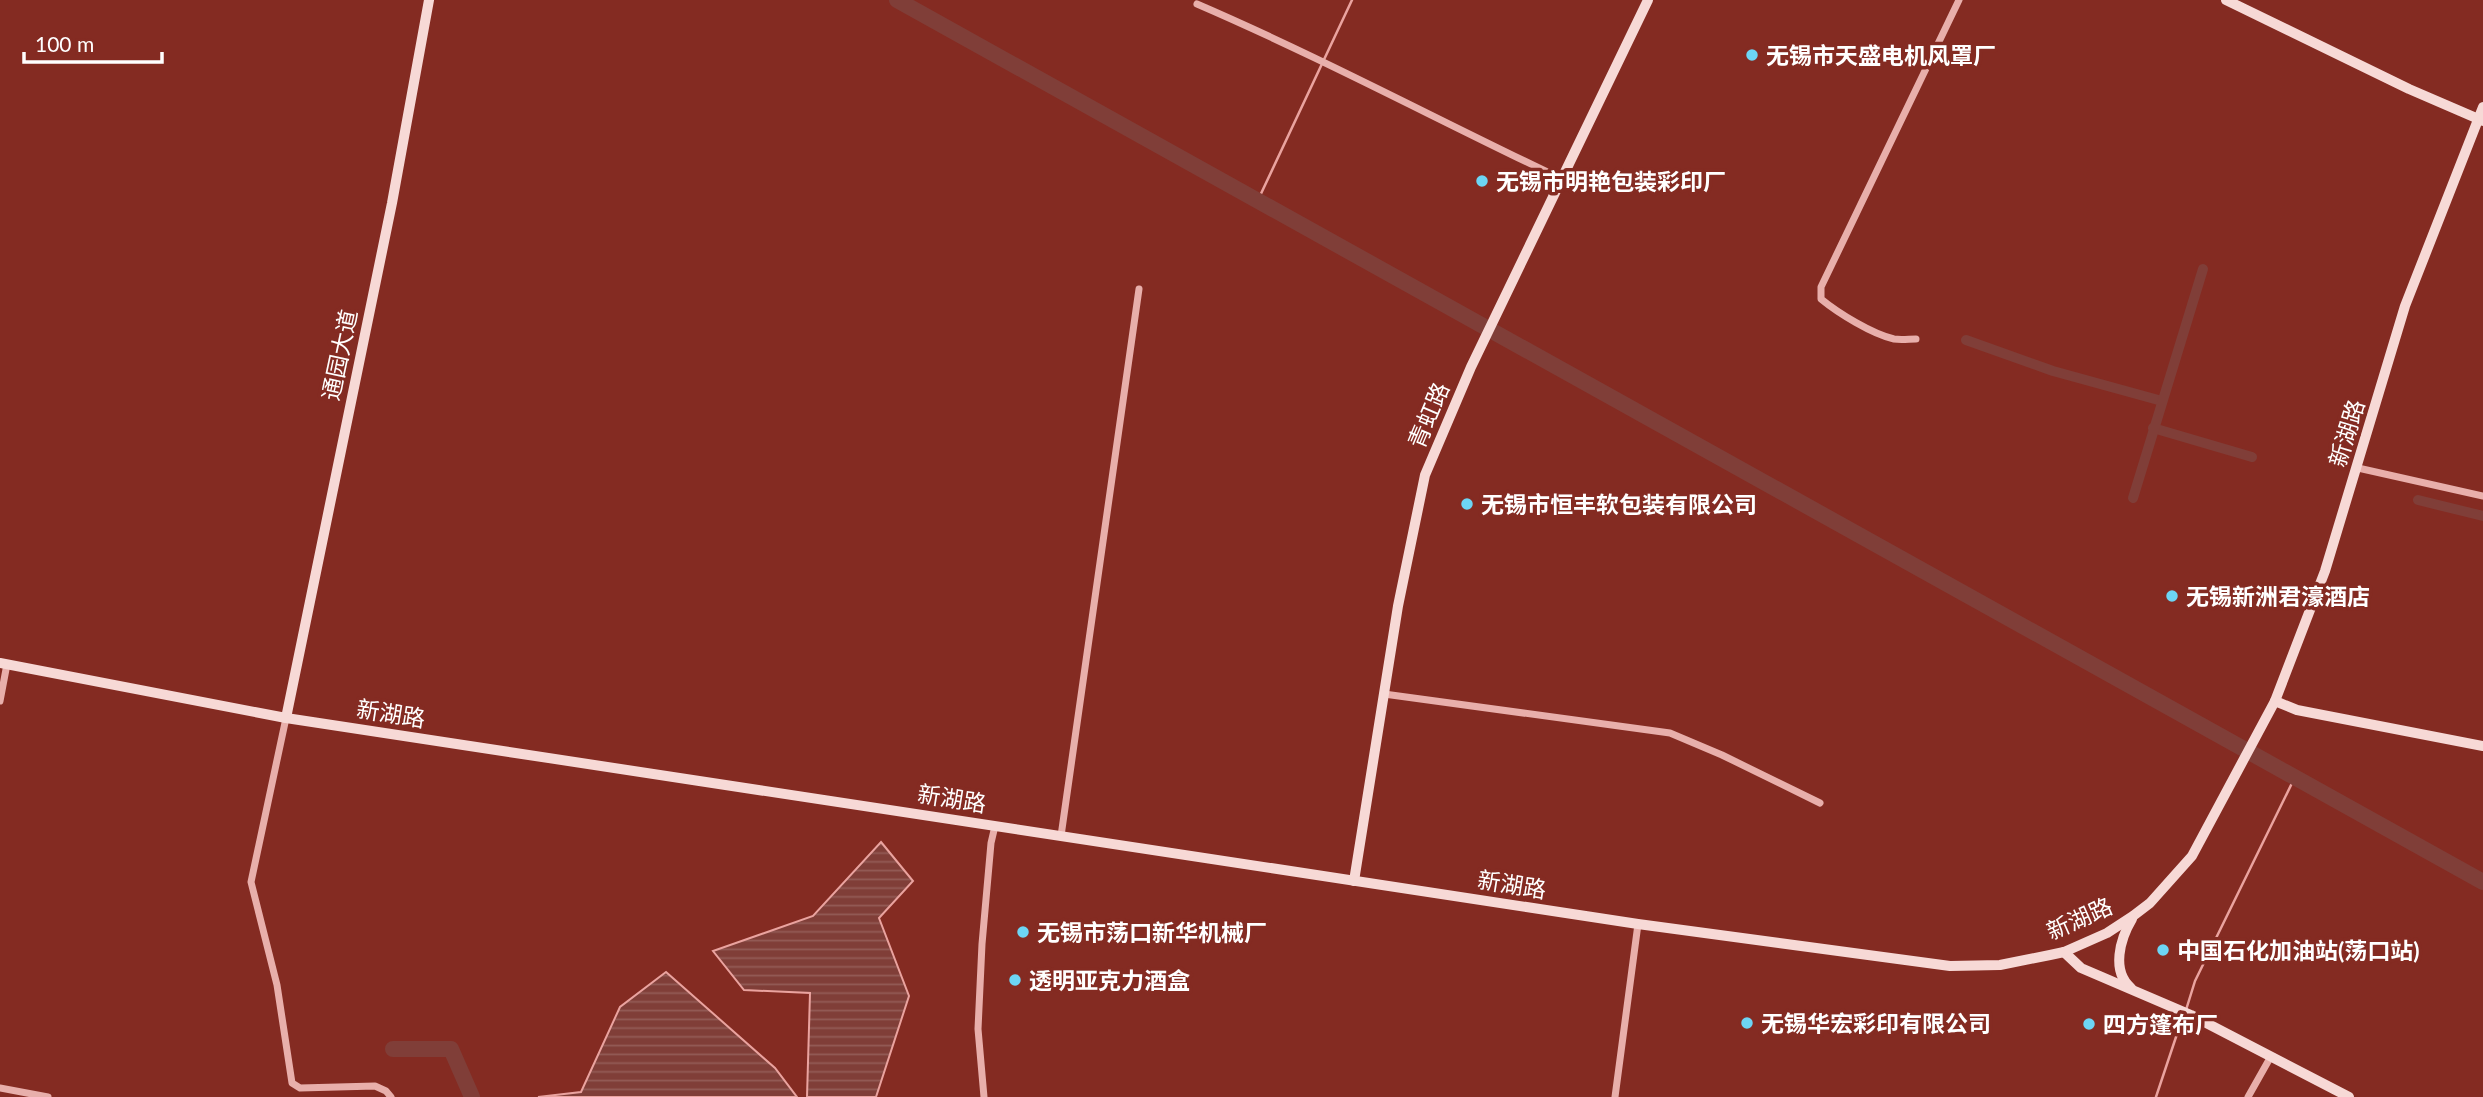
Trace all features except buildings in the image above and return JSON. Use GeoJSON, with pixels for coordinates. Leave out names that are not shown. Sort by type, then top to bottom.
{"type":"FeatureCollection","features":[{"type":"Feature","properties":{"kind":"main road","name":"通园大道"},"geometry":{"type":"LineString","coordinates":[[286,718],[392,203],[429,0]]}},
{"type":"Feature","properties":{"kind":"main road","name":"青虹路"},"geometry":{"type":"LineString","coordinates":[[1354,880],[1398,606],[1425,475],[1504,298],[1648,0]]}},
{"type":"Feature","properties":{"kind":"main road"},"geometry":{"type":"LineString","coordinates":[[2226,0],[2409,89],[2481,120]]}},
{"type":"Feature","properties":{"kind":"main road","name":"新湖路"},"geometry":{"type":"LineString","coordinates":[[4,663],[286,718],[1638,924],[1950,966],[2000,965],[2064,952],[2107,933],[2133,916],[2150,903],[2192,856],[2275,701],[2325,571],[2405,306],[2481,120],[2483,107]]}},
{"type":"Feature","properties":{"kind":"main road"},"geometry":{"type":"LineString","coordinates":[[2275,701],[2297,710],[2483,746]]}},
{"type":"Feature","properties":{"kind":"main road"},"geometry":{"type":"LineString","coordinates":[[2133,916],[2125,930],[2119,967],[2122,977],[2136,992]]}},
{"type":"Feature","properties":{"kind":"main road"},"geometry":{"type":"LineString","coordinates":[[2064,952],[2081,968],[2190,1015],[2349,1097]]}},
{"type":"Feature","properties":{"kind":"street"},"geometry":{"type":"LineString","coordinates":[[1916,339],[1895,339],[1867,328],[1821,299],[1821,287],[1959,0]]}},
{"type":"Feature","properties":{"kind":"street"},"geometry":{"type":"LineString","coordinates":[[1196,4],[1271,36],[1562,179]]}},
{"type":"Feature","properties":{"kind":"street"},"geometry":{"type":"LineString","coordinates":[[1061,836],[1139,289]]}},
{"type":"Feature","properties":{"kind":"street"},"geometry":{"type":"LineString","coordinates":[[2358,468],[2483,496]]}},
{"type":"Feature","properties":{"kind":"street"},"geometry":{"type":"LineString","coordinates":[[0,701],[4,663]]}},
{"type":"Feature","properties":{"kind":"street"},"geometry":{"type":"LineString","coordinates":[[1384,694],[1670,733],[1723,755],[1820,803]]}},
{"type":"Feature","properties":{"kind":"street"},"geometry":{"type":"LineString","coordinates":[[286,718],[251,882],[277,985],[292,1083],[300,1088],[375,1086],[386,1091],[391,1097]]}},
{"type":"Feature","properties":{"kind":"street"},"geometry":{"type":"LineString","coordinates":[[984,1097],[978,1029],[990,843],[995,825]]}},
{"type":"Feature","properties":{"kind":"street"},"geometry":{"type":"LineString","coordinates":[[1615,1097],[1638,924]]}},
{"type":"Feature","properties":{"kind":"street"},"geometry":{"type":"LineString","coordinates":[[2248,1097],[2270,1058]]}},
{"type":"Feature","properties":{"kind":"street"},"geometry":{"type":"LineString","coordinates":[[0,1088],[48,1097]]}},
{"type":"Feature","properties":{"kind":"shaded area"},"geometry":{"type":"Polygon","coordinates":[[[881,842],[913,881],[879,918],[909,996],[876,1097],[807,1097],[810,993],[744,990],[713,951],[813,916],[881,842]]]}},
{"type":"Feature","properties":{"kind":"shaded area"},"geometry":{"type":"Polygon","coordinates":[[[666,972],[775,1068],[797,1097],[538,1097],[581,1092],[620,1007],[666,972]]]}},
{"type":"Feature","properties":{"kind":"waterway"},"geometry":{"type":"LineString","coordinates":[[897,0],[2483,882]]}},
{"type":"Feature","properties":{"kind":"waterway"},"geometry":{"type":"LineString","coordinates":[[1258,200],[1352,0]]}},
{"type":"Feature","properties":{"kind":"waterway"},"geometry":{"type":"LineString","coordinates":[[2133,498],[2203,269]]}},
{"type":"Feature","properties":{"kind":"waterway"},"geometry":{"type":"LineString","coordinates":[[1966,340],[2053,371],[2162,401]]}},
{"type":"Feature","properties":{"kind":"waterway"},"geometry":{"type":"LineString","coordinates":[[2153,428],[2252,457]]}},
{"type":"Feature","properties":{"kind":"waterway"},"geometry":{"type":"LineString","coordinates":[[2418,500],[2483,516]]}},
{"type":"Feature","properties":{"kind":"waterway"},"geometry":{"type":"LineString","coordinates":[[2186,1010],[2195,981],[2294,779]]}},
{"type":"Feature","properties":{"kind":"waterway"},"geometry":{"type":"LineString","coordinates":[[2156,1097],[2183,1016]]}},
{"type":"Feature","properties":{"kind":"waterway"},"geometry":{"type":"LineString","coordinates":[[393,1049],[451,1049],[472,1097]]}},
{"type":"Feature","properties":{"kind":"place","name":"无锡市天盛电机风罩厂"},"geometry":{"type":"Point","coordinates":[1752,55]}},
{"type":"Feature","properties":{"kind":"place","name":"无锡市明艳包装彩印厂"},"geometry":{"type":"Point","coordinates":[1482,181]}},
{"type":"Feature","properties":{"kind":"place","name":"无锡市恒丰软包装有限公司"},"geometry":{"type":"Point","coordinates":[1467,504]}},
{"type":"Feature","properties":{"kind":"place","name":"无锡新洲君濠酒店"},"geometry":{"type":"Point","coordinates":[2172,596]}},
{"type":"Feature","properties":{"kind":"place","name":"无锡市荡口新华机械厂"},"geometry":{"type":"Point","coordinates":[1023,932]}},
{"type":"Feature","properties":{"kind":"place","name":"中国石化加油站(荡口站)"},"geometry":{"type":"Point","coordinates":[2163,950]}},
{"type":"Feature","properties":{"kind":"place","name":"透明亚克力酒盒"},"geometry":{"type":"Point","coordinates":[1015,980]}},
{"type":"Feature","properties":{"kind":"place","name":"无锡华宏彩印有限公司"},"geometry":{"type":"Point","coordinates":[1747,1023]}},
{"type":"Feature","properties":{"kind":"place","name":"四方篷布厂"},"geometry":{"type":"Point","coordinates":[2089,1024]}}]}
